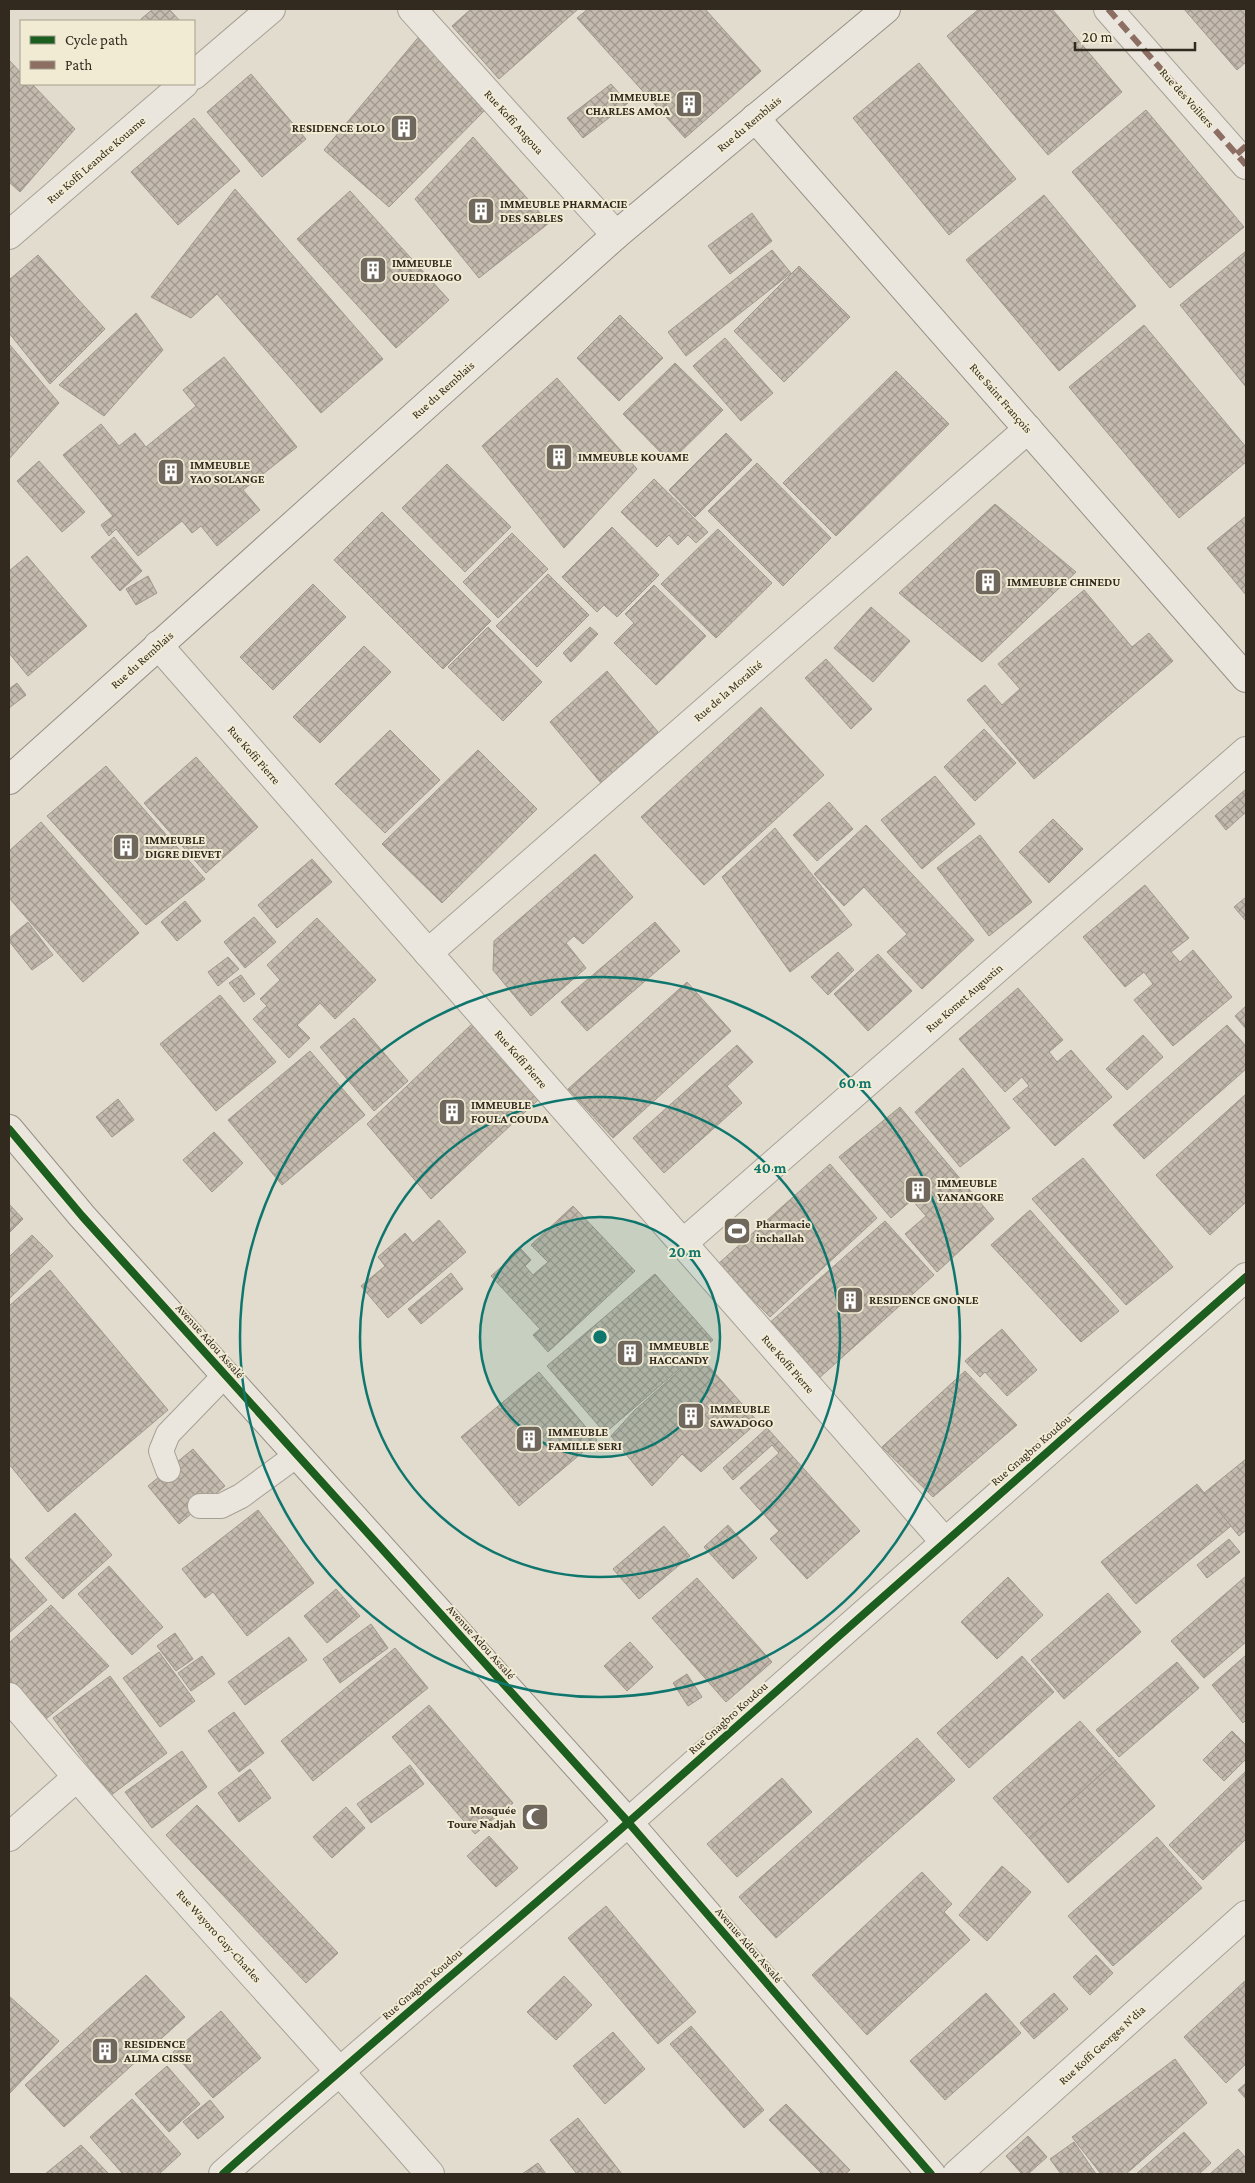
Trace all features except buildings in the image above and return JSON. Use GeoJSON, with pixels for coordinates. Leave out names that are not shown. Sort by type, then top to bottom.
{"type":"FeatureCollection","features":[{"type":"Feature","properties":{"kind":"street"},"geometry":{"type":"LineString","coordinates":[[195,74],[271,9]]}},
{"type":"Feature","properties":{"kind":"street","name":"Rue Koffi Angoua"},"geometry":{"type":"LineString","coordinates":[[412,9],[616,235]]}},
{"type":"Feature","properties":{"kind":"street","name":"Rue du Remblais"},"geometry":{"type":"LineString","coordinates":[[9,780],[616,235],[886,9]]}},
{"type":"Feature","properties":{"kind":"street","name":"Rue des Voiliers"},"geometry":{"type":"LineString","coordinates":[[1108,9],[1243,155]]}},
{"type":"Feature","properties":{"kind":"street","name":"Rue Koffi Leandre Kouame"},"geometry":{"type":"LineString","coordinates":[[9,235],[183,85]]}},
{"type":"Feature","properties":{"kind":"street","name":"Rue Saint François"},"geometry":{"type":"LineString","coordinates":[[755,118],[1246,678]]}},
{"type":"Feature","properties":{"kind":"street","name":"Rue de la Moralité"},"geometry":{"type":"LineString","coordinates":[[428,953],[1028,429]]}},
{"type":"Feature","properties":{"kind":"street","name":"Rue Koffi Pierre"},"geometry":{"type":"LineString","coordinates":[[158,645],[944,1541]]}},
{"type":"Feature","properties":{"kind":"street","name":"Rue Komet Augustin"},"geometry":{"type":"LineString","coordinates":[[682,1244],[1246,752]]}},
{"type":"Feature","properties":{"kind":"street","name":"Avenue Adou Assalé"},"geometry":{"type":"LineString","coordinates":[[9,1129],[82,1216],[628,1822],[931,2174]]}},
{"type":"Feature","properties":{"kind":"street","name":"Rue Gnagbro Koudou"},"geometry":{"type":"LineString","coordinates":[[223,2174],[339,2069],[628,1822],[944,1541],[1246,1277]]}},
{"type":"Feature","properties":{"kind":"street","name":"Rue Wayoro Guy-Charles"},"geometry":{"type":"LineString","coordinates":[[9,1697],[76,1778],[339,2069],[430,2174]]}},
{"type":"Feature","properties":{"kind":"street"},"geometry":{"type":"LineString","coordinates":[[9,1837],[76,1778]]}},
{"type":"Feature","properties":{"kind":"street","name":"Rue Koffi Georges N'dia"},"geometry":{"type":"LineString","coordinates":[[957,2174],[1246,1915]]}},
{"type":"Feature","properties":{"kind":"lane"},"geometry":{"type":"LineString","coordinates":[[168,1470],[161,1451],[168,1434],[225,1375]]}},
{"type":"Feature","properties":{"kind":"lane"},"geometry":{"type":"LineString","coordinates":[[200,1506],[221,1506],[241,1496],[297,1455]]}},
{"type":"Feature","properties":{"kind":"marked path"},"geometry":{"type":"LineString","coordinates":[[1108,9],[1246,165]]}},
{"type":"Feature","properties":{"kind":"marked path"},"geometry":{"type":"LineString","coordinates":[[1237,154],[1246,146]]}},
{"type":"Feature","properties":{"kind":"cycle path"},"geometry":{"type":"LineString","coordinates":[[9,1129],[82,1216],[628,1822],[931,2174]]}},
{"type":"Feature","properties":{"kind":"cycle path"},"geometry":{"type":"LineString","coordinates":[[223,2174],[631,1820],[1246,1277]]}},
{"type":"Feature","properties":{"kind":"place","name":"IMMEUBLE CHARLES AMOA"},"geometry":{"type":"Point","coordinates":[689,104]}},
{"type":"Feature","properties":{"kind":"place","name":"RESIDENCE LOLO"},"geometry":{"type":"Point","coordinates":[404,128]}},
{"type":"Feature","properties":{"kind":"place","name":"IMMEUBLE PHARMACIE DES SABLES"},"geometry":{"type":"Point","coordinates":[481,211]}},
{"type":"Feature","properties":{"kind":"place","name":"IMMEUBLE OUEDRAOGO"},"geometry":{"type":"Point","coordinates":[373,270]}},
{"type":"Feature","properties":{"kind":"place","name":"IMMEUBLE KOUAME"},"geometry":{"type":"Point","coordinates":[559,457]}},
{"type":"Feature","properties":{"kind":"place","name":"IMMEUBLE YAO SOLANGE"},"geometry":{"type":"Point","coordinates":[171,472]}},
{"type":"Feature","properties":{"kind":"place","name":"IMMEUBLE CHINEDU"},"geometry":{"type":"Point","coordinates":[988,582]}},
{"type":"Feature","properties":{"kind":"place","name":"IMMEUBLE DIGRE DIEVET"},"geometry":{"type":"Point","coordinates":[126,847]}},
{"type":"Feature","properties":{"kind":"place","name":"IMMEUBLE FOULA COUDA"},"geometry":{"type":"Point","coordinates":[452,1112]}},
{"type":"Feature","properties":{"kind":"place","name":"IMMEUBLE YANANGORE"},"geometry":{"type":"Point","coordinates":[918,1190]}},
{"type":"Feature","properties":{"kind":"place","name":"Pharmacie inchallah"},"geometry":{"type":"Point","coordinates":[737,1231]}},
{"type":"Feature","properties":{"kind":"place","name":"RESIDENCE GNONLE"},"geometry":{"type":"Point","coordinates":[850,1300]}},
{"type":"Feature","properties":{"kind":"place","name":"IMMEUBLE HACCANDY"},"geometry":{"type":"Point","coordinates":[630,1353]}},
{"type":"Feature","properties":{"kind":"place","name":"IMMEUBLE SAWADOGO"},"geometry":{"type":"Point","coordinates":[691,1416]}},
{"type":"Feature","properties":{"kind":"place","name":"IMMEUBLE FAMILLE SERI"},"geometry":{"type":"Point","coordinates":[529,1439]}},
{"type":"Feature","properties":{"kind":"place","name":"Mosquée Toure Nadjah"},"geometry":{"type":"Point","coordinates":[535,1817]}},
{"type":"Feature","properties":{"kind":"place","name":"RESIDENCE ALIMA CISSE"},"geometry":{"type":"Point","coordinates":[105,2051]}}]}
